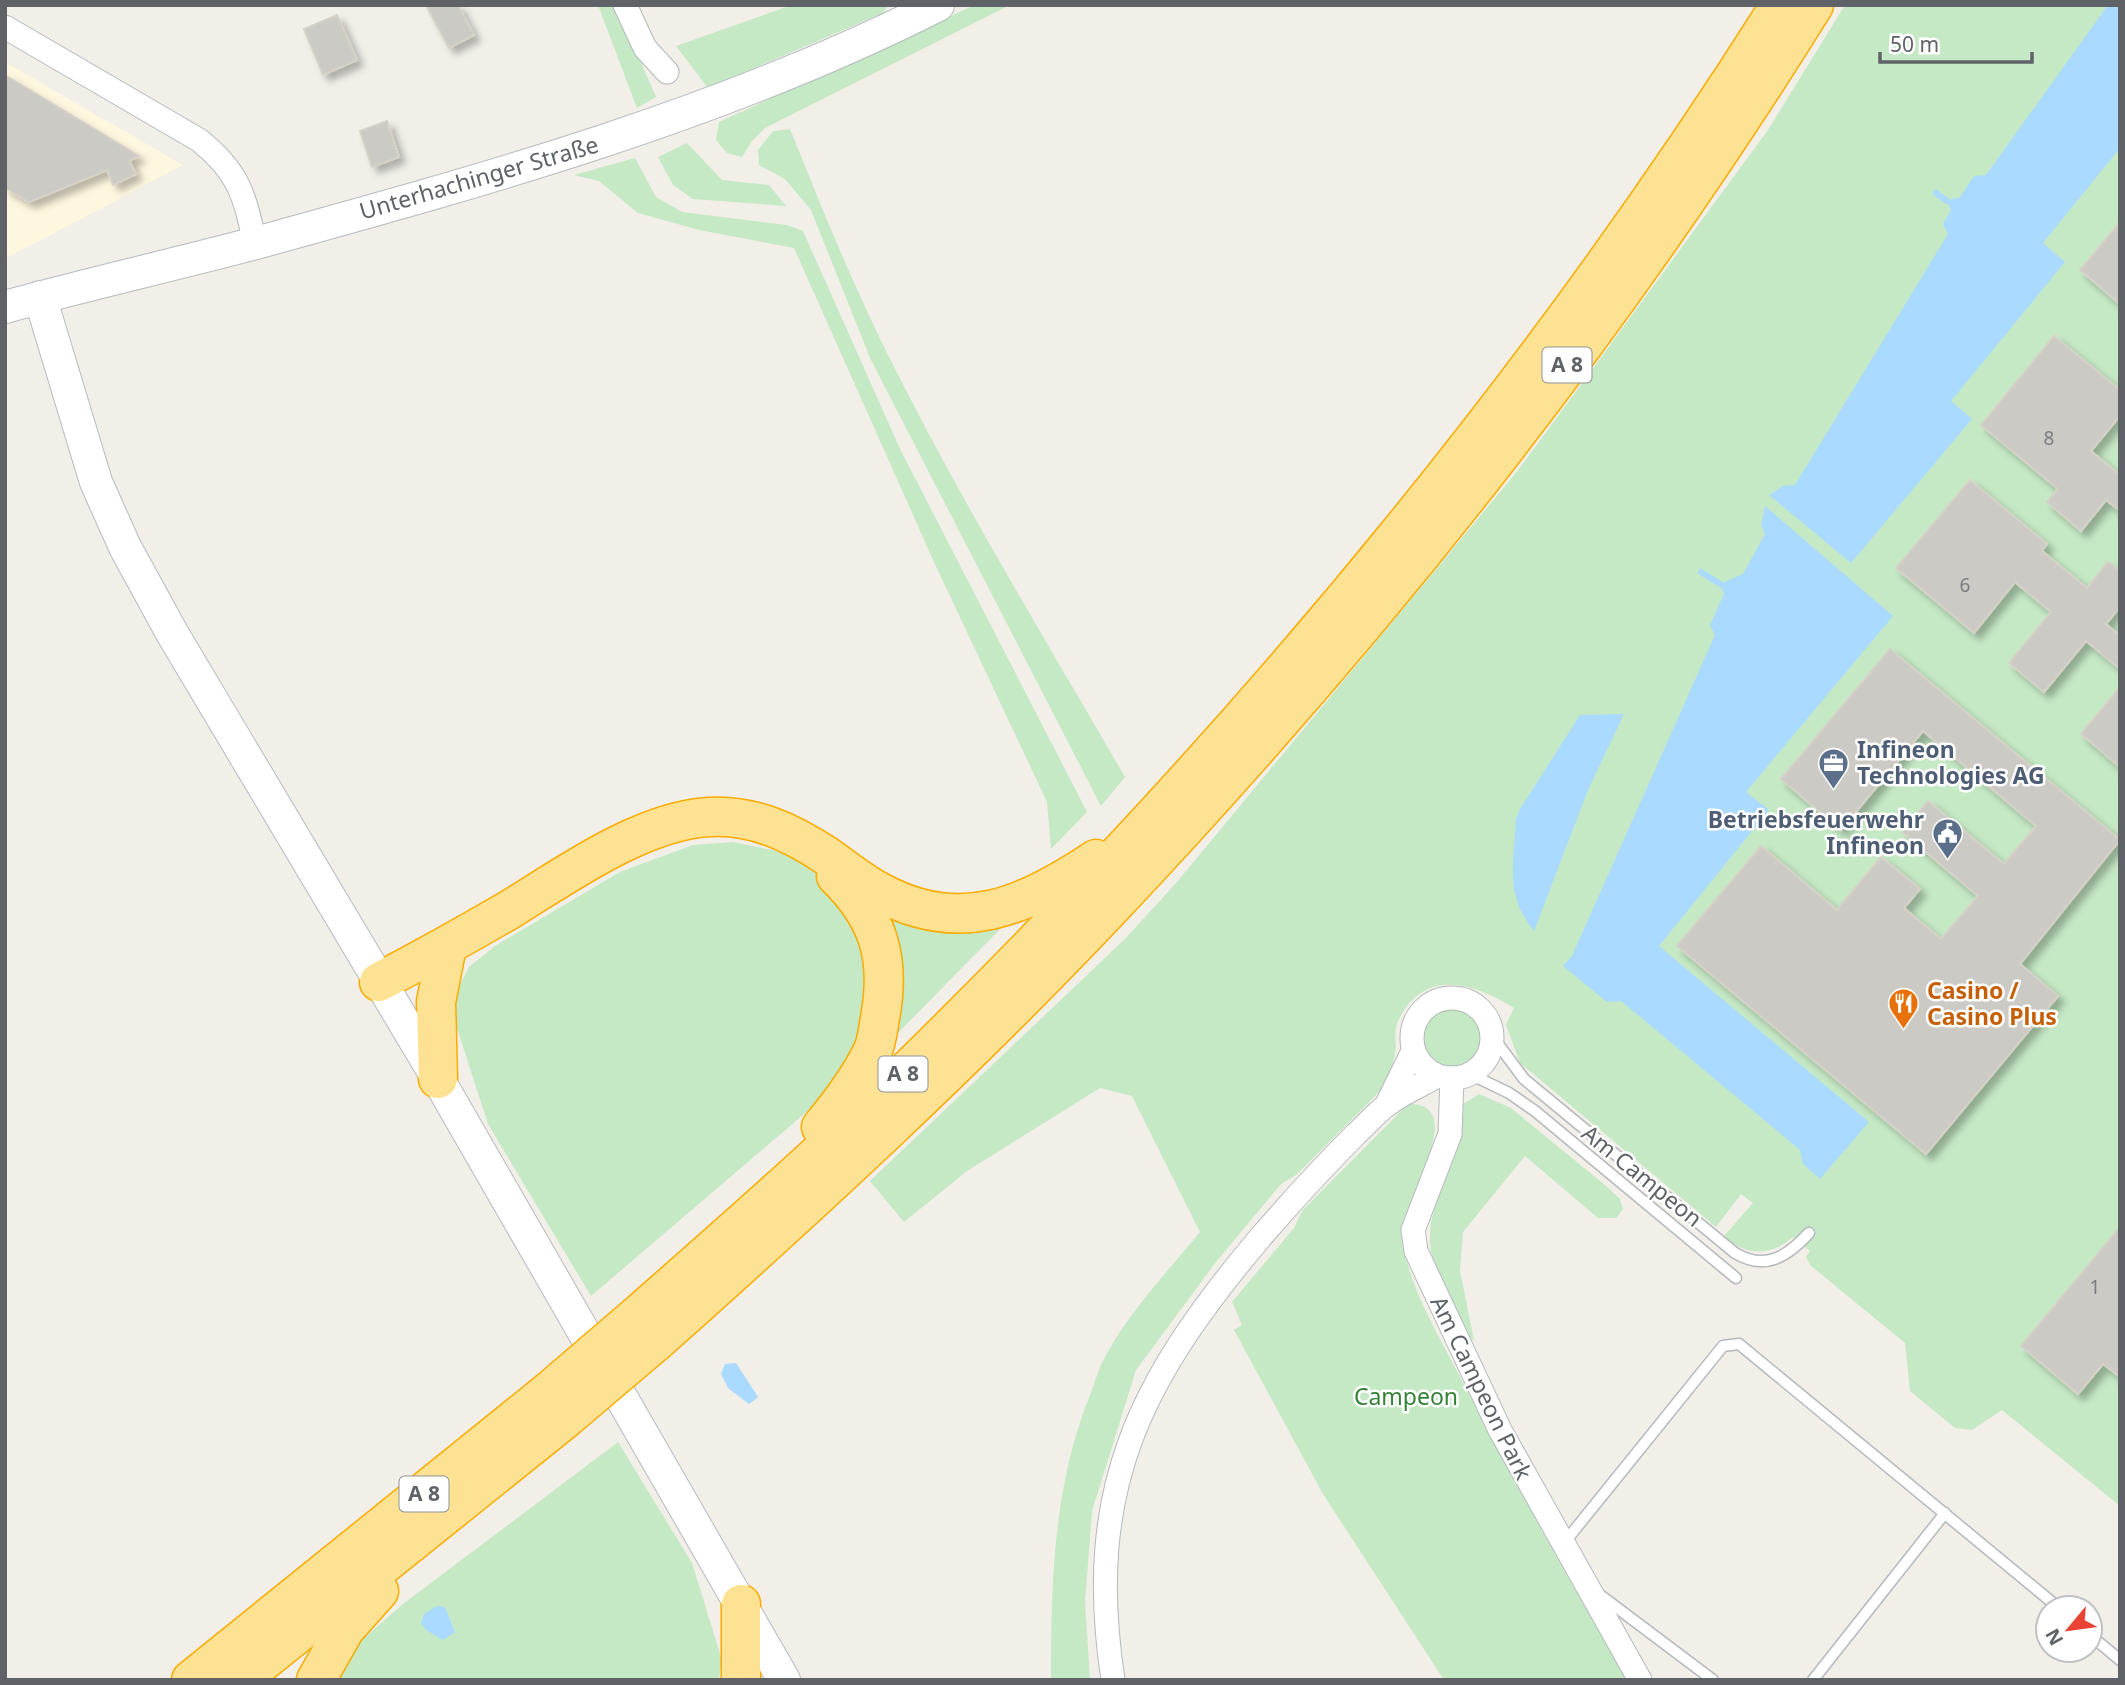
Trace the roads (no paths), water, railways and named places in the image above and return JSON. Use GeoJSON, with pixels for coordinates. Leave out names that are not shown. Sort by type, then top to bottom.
{"type":"FeatureCollection","features":[{"type":"Feature","properties":{"kind":"highway","name":"A 8"},"geometry":{"type":"LineString","coordinates":[[1154,839],[1523,375],[1722,97],[1780,5]]}},
{"type":"Feature","properties":{"kind":"highway","name":"A 8"},"geometry":{"type":"LineString","coordinates":[[1154,839],[1391,590],[1523,424],[1744,118],[1814,5]]}},
{"type":"Feature","properties":{"kind":"highway"},"geometry":{"type":"LineString","coordinates":[[379,982],[447,946],[604,853],[666,825],[710,817],[740,818],[795,835],[879,892],[938,913],[967,915],[1095,886],[1154,839]]}},
{"type":"Feature","properties":{"kind":"highway"},"geometry":{"type":"LineString","coordinates":[[704,1257],[818,1131],[848,1093],[874,1048],[883,999],[882,945],[858,898],[795,835]]}},
{"type":"Feature","properties":{"kind":"highway","name":"A 8"},"geometry":{"type":"LineString","coordinates":[[649,1327],[704,1257],[823,1151],[1095,886]]}},
{"type":"Feature","properties":{"kind":"highway","name":"A 8"},"geometry":{"type":"LineString","coordinates":[[191,1680],[556,1406],[649,1327],[836,1178],[1095,886]]}},
{"type":"Feature","properties":{"kind":"highway"},"geometry":{"type":"LineString","coordinates":[[438,1079],[436,1002],[447,946]]}},
{"type":"Feature","properties":{"kind":"highway","name":"A 8"},"geometry":{"type":"LineString","coordinates":[[240,1680],[464,1500],[556,1406]]}},
{"type":"Feature","properties":{"kind":"highway"},"geometry":{"type":"LineString","coordinates":[[316,1680],[345,1629],[464,1500]]}},
{"type":"Feature","properties":{"kind":"highway"},"geometry":{"type":"LineString","coordinates":[[741,1604],[741,1680]]}},
{"type":"Feature","properties":{"kind":"main road","name":"Unterhachinger Straße"},"geometry":{"type":"LineString","coordinates":[[5,307],[255,243],[620,136],[813,63],[927,8]]}},
{"type":"Feature","properties":{"kind":"main road"},"geometry":{"type":"LineString","coordinates":[[40,297],[96,482],[125,547],[172,633],[438,1079],[784,1680]]}},
{"type":"Feature","properties":{"kind":"street"},"geometry":{"type":"LineString","coordinates":[[625,5],[645,48],[667,72]]}},
{"type":"Feature","properties":{"kind":"street"},"geometry":{"type":"LineString","coordinates":[[5,27],[199,140],[221,158],[243,191],[255,243]]}},
{"type":"Feature","properties":{"kind":"street"},"geometry":{"type":"LineString","coordinates":[[1113,1680],[1107,1638],[1104,1580],[1108,1531],[1130,1437],[1157,1378],[1227,1278],[1303,1187],[1387,1104],[1413,1051],[1414,1025],[1420,1013],[1441,999],[1454,998],[1478,1007],[1488,1020],[1492,1035],[1486,1058],[1453,1076],[1387,1104]]}},
{"type":"Feature","properties":{"kind":"street"},"geometry":{"type":"LineString","coordinates":[[1413,1051],[1423,1066],[1453,1076]]}},
{"type":"Feature","properties":{"kind":"street","name":"Am Campeon Park"},"geometry":{"type":"LineString","coordinates":[[1453,1076],[1450,1134],[1413,1230],[1416,1251],[1500,1430],[1640,1680]]}},
{"type":"Feature","properties":{"kind":"street"},"geometry":{"type":"LineString","coordinates":[[1413,1092],[1426,1093],[1436,1099],[1444,1110],[1450,1134]]}},
{"type":"Feature","properties":{"kind":"lane","name":"Am Campeon"},"geometry":{"type":"LineString","coordinates":[[1492,1035],[1524,1079],[1735,1253],[1758,1263],[1772,1262],[1787,1254],[1809,1233]]}},
{"type":"Feature","properties":{"kind":"lane","name":"Am Campeon"},"geometry":{"type":"LineString","coordinates":[[1453,1076],[1509,1093],[1535,1111],[1736,1278]]}},
{"type":"Feature","properties":{"kind":"lane"},"geometry":{"type":"LineString","coordinates":[[1562,1545],[1723,1346],[1739,1344],[2042,1594]]}},
{"type":"Feature","properties":{"kind":"lane"},"geometry":{"type":"LineString","coordinates":[[1813,1680],[1945,1513]]}},
{"type":"Feature","properties":{"kind":"lane"},"geometry":{"type":"LineString","coordinates":[[1584,1583],[1713,1680]]}},
{"type":"Feature","properties":{"kind":"lane"},"geometry":{"type":"LineString","coordinates":[[2104,1647],[2120,1660]]}},
{"type":"Feature","properties":{"kind":"water"},"geometry":{"type":"Polygon","coordinates":[[[2108,5],[2120,5],[2120,148],[2043,243],[2065,262],[1951,401],[1972,419],[1851,563],[1769,495],[1783,486],[1795,485],[1948,234],[1943,224],[1951,210],[1947,201],[1960,197],[1974,176],[1986,175],[2108,5]]]}},
{"type":"Feature","properties":{"kind":"water"},"geometry":{"type":"Polygon","coordinates":[[[1765,506],[1893,616],[1746,792],[1769,810],[1659,946],[1869,1122],[1820,1179],[1803,1164],[1800,1150],[1621,1001],[1607,1002],[1563,966],[1572,956],[1715,635],[1710,625],[1724,594],[1720,584],[1743,574],[1765,534],[1761,525],[1765,506]]]}},
{"type":"Feature","properties":{"kind":"water"},"geometry":{"type":"Polygon","coordinates":[[[1624,714],[1588,790],[1534,931],[1518,904],[1513,878],[1516,819],[1520,809],[1580,715],[1624,714]]]}},
{"type":"Feature","properties":{"kind":"water"},"geometry":{"type":"Polygon","coordinates":[[[736,1363],[758,1397],[749,1404],[728,1388],[721,1374],[725,1364],[736,1363]]]}},
{"type":"Feature","properties":{"kind":"water"},"geometry":{"type":"Polygon","coordinates":[[[437,1606],[445,1607],[455,1632],[443,1640],[426,1630],[421,1623],[424,1614],[437,1606]]]}},
{"type":"Feature","properties":{"kind":"waterway"},"geometry":{"type":"LineString","coordinates":[[1936,193],[1947,201]]}},
{"type":"Feature","properties":{"kind":"waterway"},"geometry":{"type":"LineString","coordinates":[[1701,572],[1720,584]]}},
{"type":"Feature","properties":{"kind":"place","name":"Infineon Technologies AG"},"geometry":{"type":"Point","coordinates":[1834,790]}},
{"type":"Feature","properties":{"kind":"place","name":"Betriebsfeuerwehr Infineon"},"geometry":{"type":"Point","coordinates":[1947,860]}},
{"type":"Feature","properties":{"kind":"place","name":"Casino / Casino Plus"},"geometry":{"type":"Point","coordinates":[1904,1031]}},
{"type":"Feature","properties":{"kind":"park label","name":"Campeon"},"geometry":{"type":"Point","coordinates":[1406,1397]}}]}
